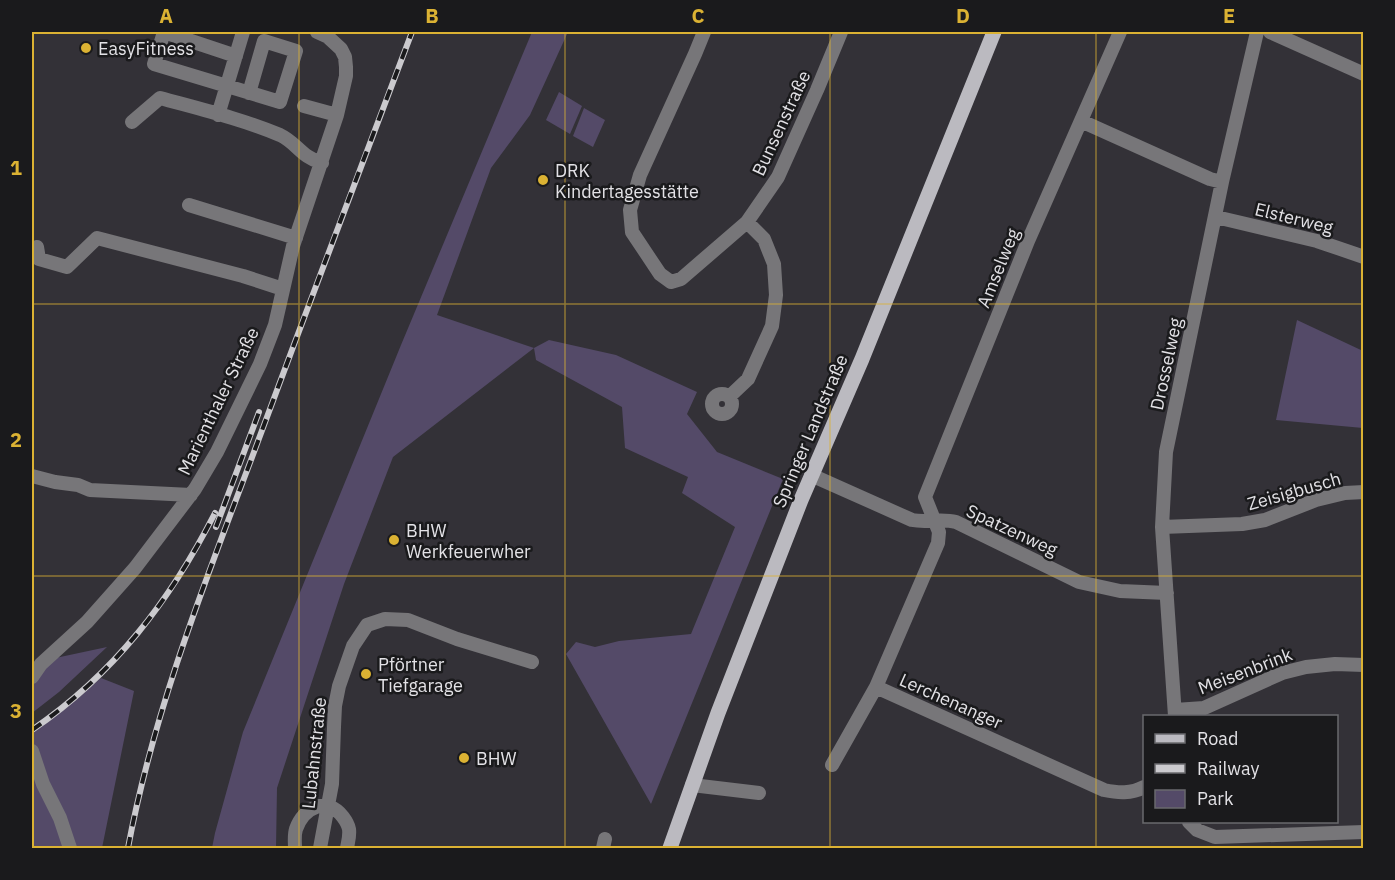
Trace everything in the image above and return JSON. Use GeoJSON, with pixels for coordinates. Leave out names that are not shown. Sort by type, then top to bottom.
{"type":"FeatureCollection","features":[{"type":"Feature","properties":{"kind":"main road","name":"Springer Landstraße"},"geometry":{"type":"LineString","coordinates":[[670,849],[722,703],[811,475],[862,359],[994,32]]}},
{"type":"Feature","properties":{"kind":"street"},"geometry":{"type":"LineString","coordinates":[[236,56],[164,32],[154,64],[227,87],[280,102],[296,51],[264,41],[249,93]]}},
{"type":"Feature","properties":{"kind":"street"},"geometry":{"type":"LineString","coordinates":[[218,115],[243,32]]}},
{"type":"Feature","properties":{"kind":"street","name":"Marienthaler Straße"},"geometry":{"type":"LineString","coordinates":[[32,677],[40,664],[87,621],[135,568],[191,495],[217,452],[260,364],[275,325],[296,238],[337,115],[346,76],[345,57],[341,49],[335,42],[317,32]]}},
{"type":"Feature","properties":{"kind":"street","name":"Bunsenstraße"},"geometry":{"type":"LineString","coordinates":[[704,32],[640,176],[630,210],[632,232],[660,274],[671,282],[681,279],[747,222],[778,177],[842,32]]}},
{"type":"Feature","properties":{"kind":"street","name":"Amselweg"},"geometry":{"type":"LineString","coordinates":[[936,520],[925,497],[1028,241],[1120,32]]}},
{"type":"Feature","properties":{"kind":"street","name":"Drosselweg"},"geometry":{"type":"LineString","coordinates":[[1175,713],[1162,527],[1166,452],[1222,182],[1257,32]]}},
{"type":"Feature","properties":{"kind":"street"},"geometry":{"type":"LineString","coordinates":[[1270,32],[1364,74]]}},
{"type":"Feature","properties":{"kind":"street"},"geometry":{"type":"LineString","coordinates":[[132,122],[160,98],[281,136],[305,156],[322,163]]}},
{"type":"Feature","properties":{"kind":"street"},"geometry":{"type":"LineString","coordinates":[[304,106],[337,115]]}},
{"type":"Feature","properties":{"kind":"street"},"geometry":{"type":"LineString","coordinates":[[1081,121],[1222,182]]}},
{"type":"Feature","properties":{"kind":"street"},"geometry":{"type":"LineString","coordinates":[[189,205],[296,238]]}},
{"type":"Feature","properties":{"kind":"street","name":"Elsterweg"},"geometry":{"type":"LineString","coordinates":[[1216,218],[1317,241],[1364,257]]}},
{"type":"Feature","properties":{"kind":"street"},"geometry":{"type":"LineString","coordinates":[[730,396],[748,379],[772,326],[776,295],[774,264],[764,239],[747,222]]}},
{"type":"Feature","properties":{"kind":"street"},"geometry":{"type":"LineString","coordinates":[[37,247],[39,259],[68,267],[97,238],[243,276],[283,289]]}},
{"type":"Feature","properties":{"kind":"street","name":"Spatzenweg"},"geometry":{"type":"LineString","coordinates":[[811,475],[912,520],[956,522],[1079,582],[1120,591],[1167,593]]}},
{"type":"Feature","properties":{"kind":"street"},"geometry":{"type":"LineString","coordinates":[[32,476],[78,485],[90,490],[191,495]]}},
{"type":"Feature","properties":{"kind":"street","name":"Zeisigbusch"},"geometry":{"type":"LineString","coordinates":[[1162,527],[1242,524],[1265,520],[1345,493],[1364,492]]}},
{"type":"Feature","properties":{"kind":"street","name":"Lerchenanger"},"geometry":{"type":"LineString","coordinates":[[936,520],[939,532],[938,543],[876,687],[1104,790],[1121,793],[1143,788]]}},
{"type":"Feature","properties":{"kind":"street","name":"Lubahnstraße"},"geometry":{"type":"LineString","coordinates":[[320,849],[332,784],[335,706],[339,686],[353,646],[367,625],[385,619],[408,620],[457,639],[532,662]]}},
{"type":"Feature","properties":{"kind":"street","name":"Meisenbrink"},"geometry":{"type":"LineString","coordinates":[[1175,713],[1204,708],[1282,673],[1335,664],[1364,665]]}},
{"type":"Feature","properties":{"kind":"street"},"geometry":{"type":"LineString","coordinates":[[832,765],[876,687]]}},
{"type":"Feature","properties":{"kind":"street"},"geometry":{"type":"LineString","coordinates":[[32,750],[43,784],[60,818],[70,849]]}},
{"type":"Feature","properties":{"kind":"street"},"geometry":{"type":"LineString","coordinates":[[692,785],[759,793]]}},
{"type":"Feature","properties":{"kind":"street"},"geometry":{"type":"LineString","coordinates":[[295,849],[296,830],[306,812],[322,805],[335,808],[347,822],[350,832],[347,849]]}},
{"type":"Feature","properties":{"kind":"street"},"geometry":{"type":"LineString","coordinates":[[1190,823],[1197,830],[1215,837],[1364,832]]}},
{"type":"Feature","properties":{"kind":"green space"},"geometry":{"type":"Polygon","coordinates":[[[532,32],[568,32],[530,115],[491,168],[437,315],[534,348],[393,457],[344,584],[277,788],[276,848],[212,848],[243,732],[532,32]]]}},
{"type":"Feature","properties":{"kind":"green space"},"geometry":{"type":"Polygon","coordinates":[[[559,92],[582,106],[570,134],[546,120],[559,92]]]}},
{"type":"Feature","properties":{"kind":"green space"},"geometry":{"type":"Polygon","coordinates":[[[584,108],[605,120],[593,147],[573,136],[584,108]]]}},
{"type":"Feature","properties":{"kind":"green space"},"geometry":{"type":"Polygon","coordinates":[[[1297,320],[1363,351],[1363,428],[1276,420],[1297,320]]]}},
{"type":"Feature","properties":{"kind":"green space"},"geometry":{"type":"Polygon","coordinates":[[[549,340],[616,355],[697,392],[687,414],[717,452],[783,479],[651,804],[566,654],[576,642],[595,647],[619,641],[691,634],[735,527],[682,493],[688,477],[625,448],[622,407],[536,360],[534,348],[549,340]]]}},
{"type":"Feature","properties":{"kind":"green space"},"geometry":{"type":"Polygon","coordinates":[[[107,647],[59,692],[32,713],[32,663],[107,647]]]}},
{"type":"Feature","properties":{"kind":"green space"},"geometry":{"type":"Polygon","coordinates":[[[101,678],[134,691],[102,848],[32,848],[32,733],[69,706],[101,678]]]}},
{"type":"Feature","properties":{"kind":"railway"},"geometry":{"type":"LineString","coordinates":[[128,848],[151,749],[181,651],[412,32]]}},
{"type":"Feature","properties":{"kind":"railway"},"geometry":{"type":"LineString","coordinates":[[216,527],[259,412]]}},
{"type":"Feature","properties":{"kind":"railway"},"geometry":{"type":"LineString","coordinates":[[32,730],[89,685],[137,634],[179,576],[215,513]]}},
{"type":"Feature","properties":{"kind":"place","name":"EasyFitness"},"geometry":{"type":"Point","coordinates":[86,48]}},
{"type":"Feature","properties":{"kind":"place","name":"DRK Kindertagesstätte"},"geometry":{"type":"Point","coordinates":[543,180]}},
{"type":"Feature","properties":{"kind":"place","name":"BHW Werkfeuerwher"},"geometry":{"type":"Point","coordinates":[394,540]}},
{"type":"Feature","properties":{"kind":"place","name":"Pförtner Tiefgarage"},"geometry":{"type":"Point","coordinates":[366,674]}},
{"type":"Feature","properties":{"kind":"place","name":"BHW"},"geometry":{"type":"Point","coordinates":[464,758]}}]}
